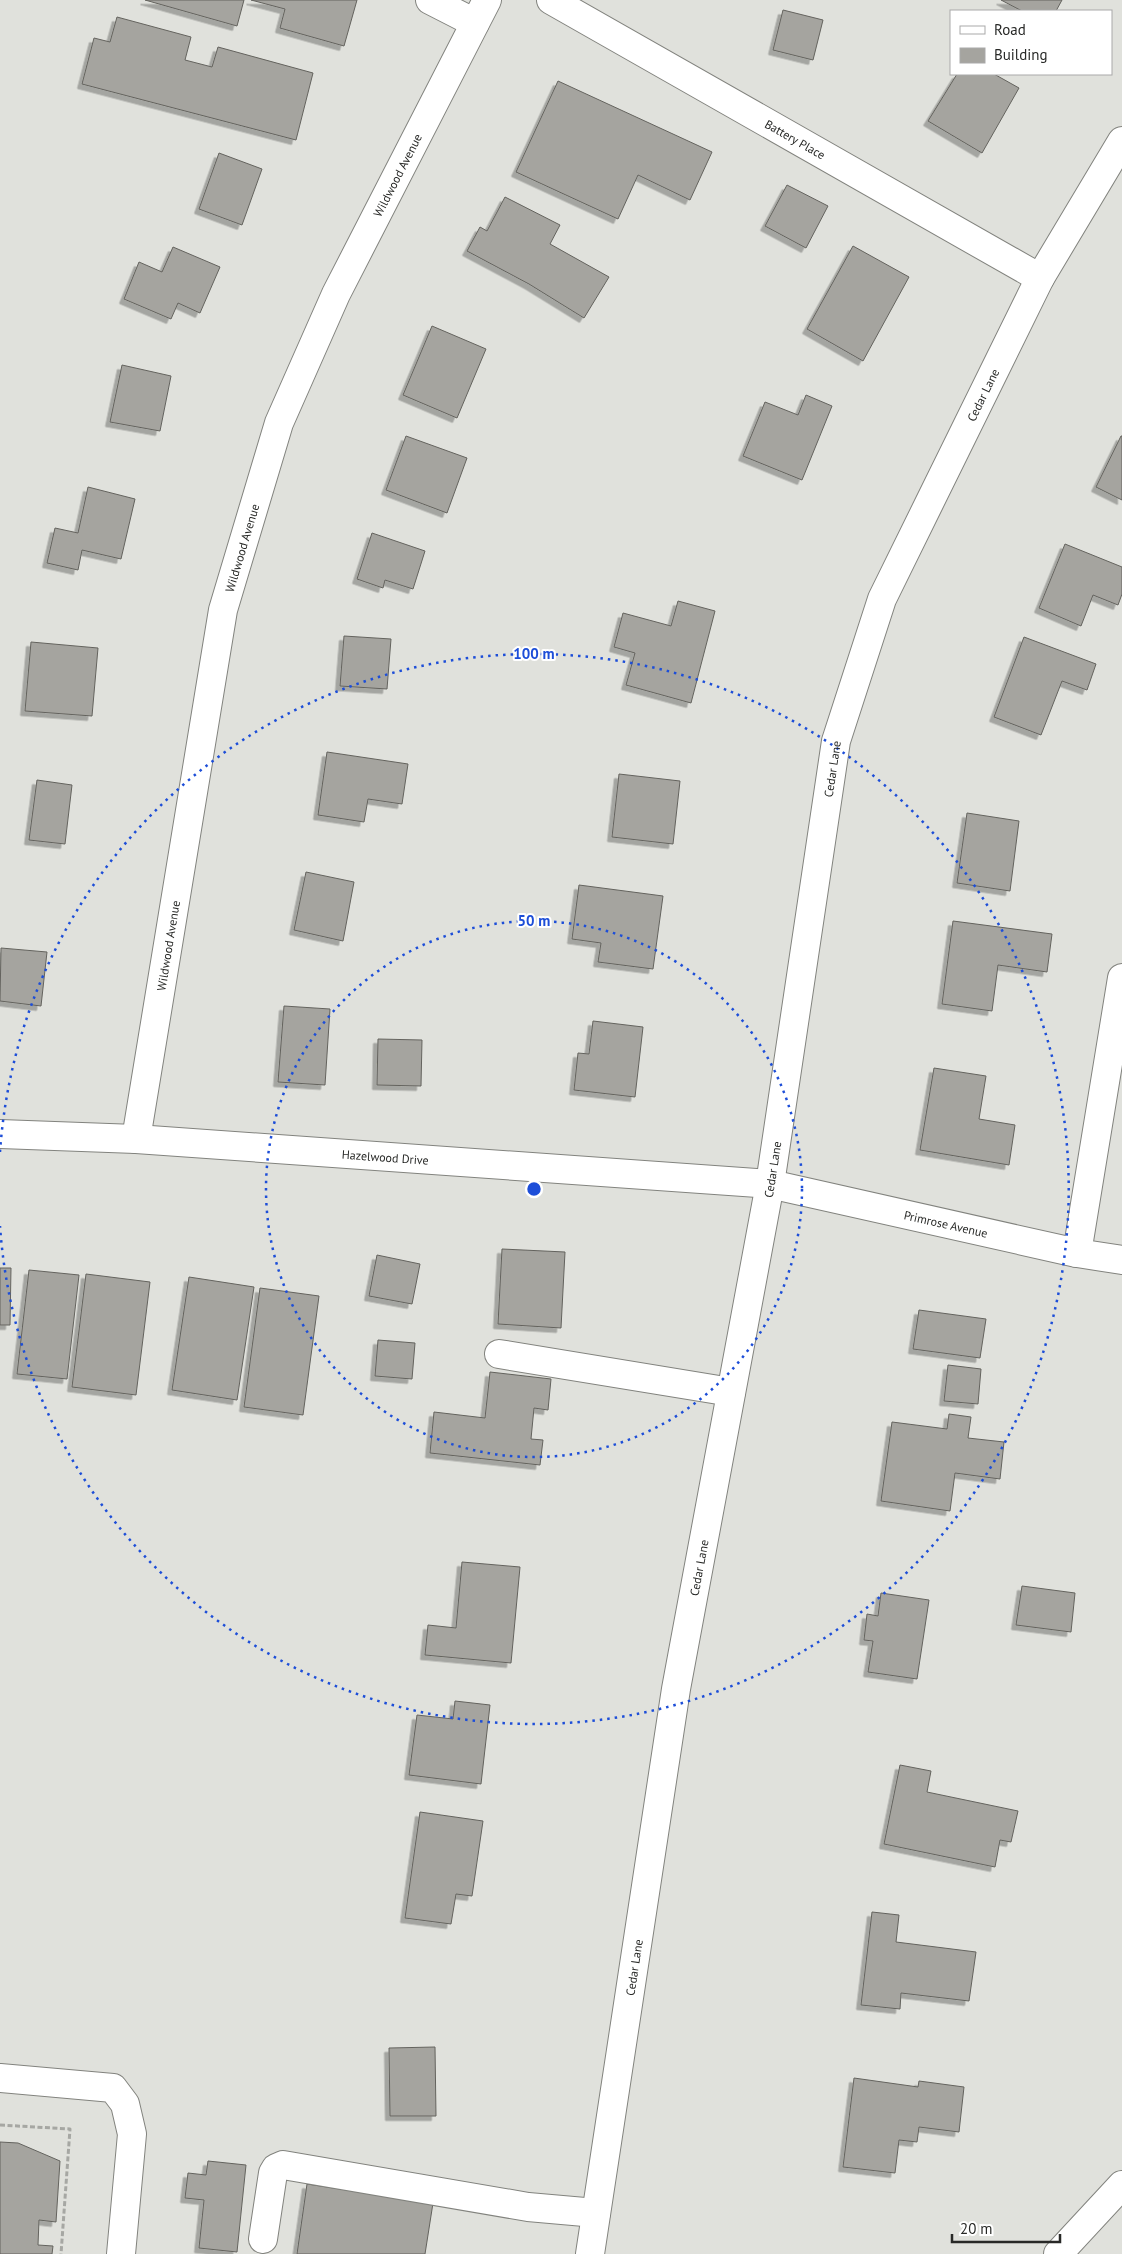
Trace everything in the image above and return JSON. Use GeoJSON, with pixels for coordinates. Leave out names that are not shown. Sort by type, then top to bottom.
{"type":"FeatureCollection","features":[{"type":"Feature","properties":{"kind":"main road"},"geometry":{"type":"LineString","coordinates":[[430,0],[481,11]]}},
{"type":"Feature","properties":{"kind":"main road","name":"Battery Place"},"geometry":{"type":"LineString","coordinates":[[552,0],[1040,278]]}},
{"type":"Feature","properties":{"kind":"main road","name":"Wildwood Avenue"},"geometry":{"type":"LineString","coordinates":[[136,1139],[223,610],[276,432],[336,294],[481,11]]}},
{"type":"Feature","properties":{"kind":"main road","name":"Cedar Lane"},"geometry":{"type":"LineString","coordinates":[[590,2254],[676,1689],[770,1184],[836,741],[882,599],[1040,278],[1122,142]]}},
{"type":"Feature","properties":{"kind":"main road"},"geometry":{"type":"LineString","coordinates":[[1077,1253],[1122,978]]}},
{"type":"Feature","properties":{"kind":"main road","name":"Hazelwood Drive"},"geometry":{"type":"LineString","coordinates":[[0,1134],[136,1139],[770,1184]]}},
{"type":"Feature","properties":{"kind":"main road","name":"Primrose Avenue"},"geometry":{"type":"LineString","coordinates":[[770,1184],[1077,1253],[1122,1260]]}},
{"type":"Feature","properties":{"kind":"main road"},"geometry":{"type":"LineString","coordinates":[[499,1354],[731,1392]]}},
{"type":"Feature","properties":{"kind":"main road"},"geometry":{"type":"LineString","coordinates":[[0,2078],[114,2088],[125,2104],[132,2134],[121,2254]]}},
{"type":"Feature","properties":{"kind":"main road"},"geometry":{"type":"LineString","coordinates":[[263,2240],[273,2172],[276,2168],[283,2165],[528,2207],[596,2213]]}},
{"type":"Feature","properties":{"kind":"main road"},"geometry":{"type":"LineString","coordinates":[[1058,2254],[1122,2185]]}},
{"type":"Feature","properties":{"kind":"path"},"geometry":{"type":"LineString","coordinates":[[0,2125],[70,2129],[61,2254]]}},
{"type":"Feature","properties":{"kind":"building"},"geometry":{"type":"Polygon","coordinates":[[[145,0],[244,0],[237,26],[145,0]]]}},
{"type":"Feature","properties":{"kind":"building"},"geometry":{"type":"Polygon","coordinates":[[[251,0],[357,0],[344,46],[280,28],[285,9],[251,0]]]}},
{"type":"Feature","properties":{"kind":"building"},"geometry":{"type":"Polygon","coordinates":[[[1001,0],[1062,0],[1057,10],[1020,10],[1001,0]]]}},
{"type":"Feature","properties":{"kind":"building"},"geometry":{"type":"Polygon","coordinates":[[[783,10],[823,20],[813,60],[773,50],[783,10]]]}},
{"type":"Feature","properties":{"kind":"building"},"geometry":{"type":"Polygon","coordinates":[[[117,17],[191,37],[185,60],[212,67],[218,47],[313,73],[296,140],[82,84],[94,38],[110,42],[117,17]]]}},
{"type":"Feature","properties":{"kind":"building"},"geometry":{"type":"Polygon","coordinates":[[[956,75],[996,75],[1019,88],[982,153],[928,121],[956,75]]]}},
{"type":"Feature","properties":{"kind":"building"},"geometry":{"type":"Polygon","coordinates":[[[558,81],[712,152],[690,200],[638,175],[618,219],[516,172],[558,81]]]}},
{"type":"Feature","properties":{"kind":"building"},"geometry":{"type":"Polygon","coordinates":[[[219,153],[262,169],[242,225],[199,209],[219,153]]]}},
{"type":"Feature","properties":{"kind":"building"},"geometry":{"type":"Polygon","coordinates":[[[787,185],[828,206],[806,248],[765,226],[787,185]]]}},
{"type":"Feature","properties":{"kind":"building"},"geometry":{"type":"Polygon","coordinates":[[[505,197],[560,225],[550,244],[609,277],[584,318],[529,284],[467,251],[480,227],[487,231],[505,197]]]}},
{"type":"Feature","properties":{"kind":"building"},"geometry":{"type":"Polygon","coordinates":[[[853,246],[909,277],[863,361],[807,329],[853,246]]]}},
{"type":"Feature","properties":{"kind":"building"},"geometry":{"type":"Polygon","coordinates":[[[173,247],[220,267],[200,313],[178,303],[171,319],[124,299],[139,262],[162,272],[173,247]]]}},
{"type":"Feature","properties":{"kind":"building"},"geometry":{"type":"Polygon","coordinates":[[[432,326],[486,349],[457,418],[403,395],[432,326]]]}},
{"type":"Feature","properties":{"kind":"building"},"geometry":{"type":"Polygon","coordinates":[[[122,365],[171,376],[160,431],[110,422],[122,365]]]}},
{"type":"Feature","properties":{"kind":"building"},"geometry":{"type":"Polygon","coordinates":[[[806,395],[832,406],[802,480],[743,456],[765,402],[798,415],[806,395]]]}},
{"type":"Feature","properties":{"kind":"building"},"geometry":{"type":"Polygon","coordinates":[[[406,436],[467,458],[447,513],[386,490],[406,436]]]}},
{"type":"Feature","properties":{"kind":"building"},"geometry":{"type":"Polygon","coordinates":[[[1122,436],[1122,500],[1096,487],[1122,436]]]}},
{"type":"Feature","properties":{"kind":"building"},"geometry":{"type":"Polygon","coordinates":[[[88,487],[135,499],[121,559],[82,550],[78,570],[47,563],[55,528],[78,533],[88,487]]]}},
{"type":"Feature","properties":{"kind":"building"},"geometry":{"type":"Polygon","coordinates":[[[372,533],[425,551],[413,589],[385,580],[383,588],[357,579],[372,533]]]}},
{"type":"Feature","properties":{"kind":"building"},"geometry":{"type":"Polygon","coordinates":[[[1065,544],[1122,567],[1122,594],[1118,605],[1093,595],[1081,626],[1039,608],[1065,544]]]}},
{"type":"Feature","properties":{"kind":"building"},"geometry":{"type":"Polygon","coordinates":[[[678,601],[715,611],[691,703],[626,685],[635,653],[614,647],[623,613],[671,626],[678,601]]]}},
{"type":"Feature","properties":{"kind":"building"},"geometry":{"type":"Polygon","coordinates":[[[344,636],[391,639],[387,689],[340,686],[344,636]]]}},
{"type":"Feature","properties":{"kind":"building"},"geometry":{"type":"Polygon","coordinates":[[[1024,637],[1096,664],[1087,690],[1062,681],[1041,735],[994,717],[1024,637]]]}},
{"type":"Feature","properties":{"kind":"building"},"geometry":{"type":"Polygon","coordinates":[[[31,642],[98,648],[92,716],[25,711],[31,642]]]}},
{"type":"Feature","properties":{"kind":"building"},"geometry":{"type":"Polygon","coordinates":[[[327,752],[408,764],[402,804],[368,799],[364,822],[318,815],[327,752]]]}},
{"type":"Feature","properties":{"kind":"building"},"geometry":{"type":"Polygon","coordinates":[[[619,774],[680,781],[673,844],[612,837],[619,774]]]}},
{"type":"Feature","properties":{"kind":"building"},"geometry":{"type":"Polygon","coordinates":[[[37,780],[72,785],[65,844],[29,840],[37,780]]]}},
{"type":"Feature","properties":{"kind":"building"},"geometry":{"type":"Polygon","coordinates":[[[967,813],[1019,821],[1010,891],[957,883],[967,813]]]}},
{"type":"Feature","properties":{"kind":"building"},"geometry":{"type":"Polygon","coordinates":[[[306,872],[354,882],[343,941],[294,930],[306,872]]]}},
{"type":"Feature","properties":{"kind":"building"},"geometry":{"type":"Polygon","coordinates":[[[579,885],[663,896],[653,969],[598,962],[601,943],[572,939],[579,885]]]}},
{"type":"Feature","properties":{"kind":"building"},"geometry":{"type":"Polygon","coordinates":[[[953,921],[1052,934],[1047,972],[998,965],[992,1011],[942,1004],[953,921]]]}},
{"type":"Feature","properties":{"kind":"building"},"geometry":{"type":"Polygon","coordinates":[[[1,948],[47,952],[41,1006],[0,1001],[1,948]]]}},
{"type":"Feature","properties":{"kind":"building"},"geometry":{"type":"Polygon","coordinates":[[[284,1006],[330,1009],[325,1085],[278,1082],[284,1006]]]}},
{"type":"Feature","properties":{"kind":"building"},"geometry":{"type":"Polygon","coordinates":[[[593,1021],[643,1027],[635,1097],[574,1090],[578,1053],[589,1054],[593,1021]]]}},
{"type":"Feature","properties":{"kind":"building"},"geometry":{"type":"Polygon","coordinates":[[[378,1039],[422,1040],[421,1086],[377,1085],[378,1039]]]}},
{"type":"Feature","properties":{"kind":"building"},"geometry":{"type":"Polygon","coordinates":[[[934,1068],[986,1076],[979,1119],[1015,1125],[1009,1165],[920,1150],[934,1068]]]}},
{"type":"Feature","properties":{"kind":"building"},"geometry":{"type":"Polygon","coordinates":[[[502,1249],[565,1252],[561,1328],[498,1324],[502,1249]]]}},
{"type":"Feature","properties":{"kind":"building"},"geometry":{"type":"Polygon","coordinates":[[[377,1255],[420,1264],[412,1304],[369,1296],[377,1255]]]}},
{"type":"Feature","properties":{"kind":"building"},"geometry":{"type":"Polygon","coordinates":[[[0,1268],[11,1268],[10,1325],[0,1325],[0,1268]]]}},
{"type":"Feature","properties":{"kind":"building"},"geometry":{"type":"Polygon","coordinates":[[[29,1270],[79,1275],[67,1379],[17,1374],[29,1270]]]}},
{"type":"Feature","properties":{"kind":"building"},"geometry":{"type":"Polygon","coordinates":[[[86,1274],[150,1282],[136,1395],[72,1387],[86,1274]]]}},
{"type":"Feature","properties":{"kind":"building"},"geometry":{"type":"Polygon","coordinates":[[[189,1277],[254,1287],[237,1400],[172,1390],[189,1277]]]}},
{"type":"Feature","properties":{"kind":"building"},"geometry":{"type":"Polygon","coordinates":[[[260,1288],[319,1296],[303,1415],[244,1407],[260,1288]]]}},
{"type":"Feature","properties":{"kind":"building"},"geometry":{"type":"Polygon","coordinates":[[[919,1310],[986,1319],[980,1358],[913,1349],[919,1310]]]}},
{"type":"Feature","properties":{"kind":"building"},"geometry":{"type":"Polygon","coordinates":[[[378,1340],[415,1343],[412,1379],[375,1376],[378,1340]]]}},
{"type":"Feature","properties":{"kind":"building"},"geometry":{"type":"Polygon","coordinates":[[[948,1365],[981,1369],[978,1404],[944,1401],[948,1365]]]}},
{"type":"Feature","properties":{"kind":"building"},"geometry":{"type":"Polygon","coordinates":[[[490,1372],[551,1379],[548,1410],[534,1408],[531,1439],[543,1440],[540,1465],[430,1453],[434,1412],[485,1418],[490,1372]]]}},
{"type":"Feature","properties":{"kind":"building"},"geometry":{"type":"Polygon","coordinates":[[[949,1414],[971,1417],[968,1438],[1004,1442],[1000,1479],[955,1473],[950,1511],[881,1501],[892,1422],[947,1429],[949,1414]]]}},
{"type":"Feature","properties":{"kind":"building"},"geometry":{"type":"Polygon","coordinates":[[[462,1562],[520,1567],[511,1663],[425,1655],[428,1625],[456,1628],[462,1562]]]}},
{"type":"Feature","properties":{"kind":"building"},"geometry":{"type":"Polygon","coordinates":[[[1022,1586],[1075,1593],[1071,1632],[1016,1625],[1022,1586]]]}},
{"type":"Feature","properties":{"kind":"building"},"geometry":{"type":"Polygon","coordinates":[[[881,1593],[929,1600],[917,1679],[868,1672],[873,1641],[864,1640],[867,1614],[878,1616],[881,1593]]]}},
{"type":"Feature","properties":{"kind":"building"},"geometry":{"type":"Polygon","coordinates":[[[455,1701],[490,1705],[481,1784],[409,1775],[417,1715],[453,1719],[455,1701]]]}},
{"type":"Feature","properties":{"kind":"building"},"geometry":{"type":"Polygon","coordinates":[[[900,1765],[931,1771],[927,1792],[1018,1811],[1011,1842],[1000,1840],[995,1867],[884,1844],[900,1765]]]}},
{"type":"Feature","properties":{"kind":"building"},"geometry":{"type":"Polygon","coordinates":[[[420,1812],[483,1821],[472,1896],[456,1894],[451,1924],[405,1918],[420,1812]]]}},
{"type":"Feature","properties":{"kind":"building"},"geometry":{"type":"Polygon","coordinates":[[[872,1912],[899,1915],[896,1942],[976,1952],[969,2001],[901,1993],[900,2009],[861,2005],[872,1912]]]}},
{"type":"Feature","properties":{"kind":"building"},"geometry":{"type":"Polygon","coordinates":[[[435,2047],[436,2116],[390,2116],[389,2048],[435,2047]]]}},
{"type":"Feature","properties":{"kind":"building"},"geometry":{"type":"Polygon","coordinates":[[[854,2078],[918,2087],[919,2081],[964,2087],[959,2132],[919,2127],[917,2142],[899,2140],[895,2173],[843,2167],[854,2078]]]}},
{"type":"Feature","properties":{"kind":"building"},"geometry":{"type":"Polygon","coordinates":[[[0,2142],[18,2143],[60,2161],[56,2222],[39,2220],[38,2245],[53,2246],[52,2254],[0,2254],[0,2142]]]}},
{"type":"Feature","properties":{"kind":"building"},"geometry":{"type":"Polygon","coordinates":[[[208,2161],[246,2165],[237,2252],[199,2248],[204,2200],[185,2198],[188,2173],[206,2175],[208,2161]]]}},
{"type":"Feature","properties":{"kind":"building"},"geometry":{"type":"Polygon","coordinates":[[[307,2184],[433,2203],[425,2254],[297,2254],[307,2184]]]}}]}
